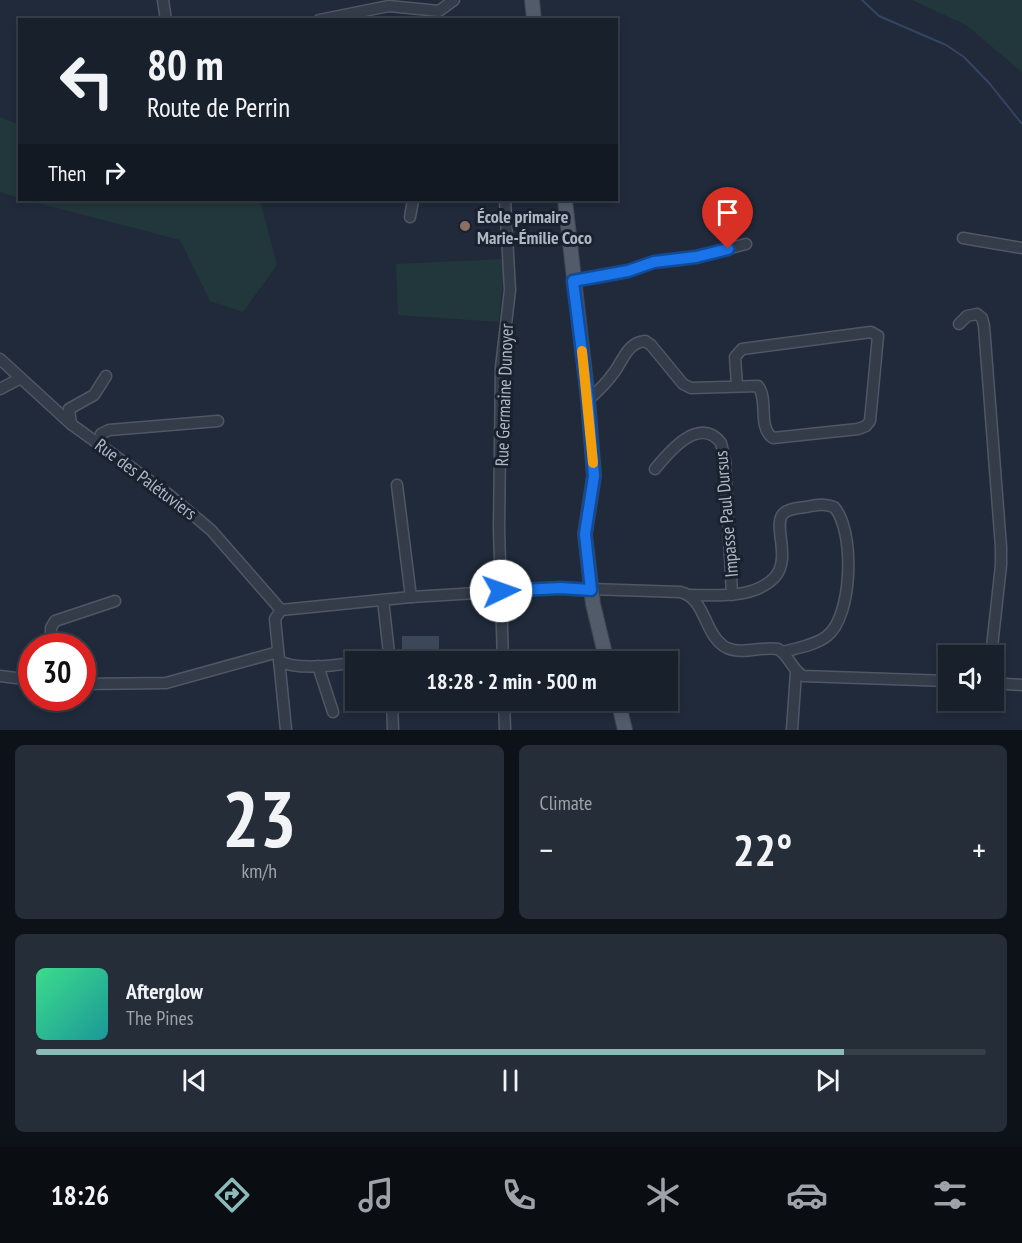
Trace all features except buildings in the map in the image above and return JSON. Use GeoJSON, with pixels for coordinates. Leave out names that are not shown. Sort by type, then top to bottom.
{"type":"FeatureCollection","features":[{"type":"Feature","properties":{"kind":"main road"},"geometry":{"type":"LineString","coordinates":[[532,0],[534,18]]}},
{"type":"Feature","properties":{"kind":"main road"},"geometry":{"type":"LineString","coordinates":[[565,201],[588,400],[594,476],[585,534],[591,590],[605,651]]}},
{"type":"Feature","properties":{"kind":"main road"},"geometry":{"type":"LineString","coordinates":[[621,711],[625,730]]}},
{"type":"Feature","properties":{"kind":"street"},"geometry":{"type":"LineString","coordinates":[[163,0],[166,18]]}},
{"type":"Feature","properties":{"kind":"street"},"geometry":{"type":"LineString","coordinates":[[329,18],[389,6],[436,11],[444,9],[454,0]]}},
{"type":"Feature","properties":{"kind":"street"},"geometry":{"type":"LineString","coordinates":[[410,217],[413,201]]}},
{"type":"Feature","properties":{"kind":"street","name":"Rue Germaine Dunoyer"},"geometry":{"type":"LineString","coordinates":[[503,651],[499,529],[501,367],[510,290],[505,201]]}},
{"type":"Feature","properties":{"kind":"street"},"geometry":{"type":"LineString","coordinates":[[963,238],[1022,248]]}},
{"type":"Feature","properties":{"kind":"street"},"geometry":{"type":"LineString","coordinates":[[573,281],[628,271],[654,262],[696,257],[746,244]]}},
{"type":"Feature","properties":{"kind":"street"},"geometry":{"type":"LineString","coordinates":[[959,324],[967,316],[977,314],[982,318],[984,326],[1001,547],[992,645]]}},
{"type":"Feature","properties":{"kind":"street"},"geometry":{"type":"LineString","coordinates":[[588,400],[614,374],[630,347],[642,341],[651,345],[683,384],[705,389],[752,384],[760,387],[766,430],[773,438],[864,428],[871,417],[878,336],[871,332],[742,349],[735,357],[736,385]]}},
{"type":"Feature","properties":{"kind":"street","name":"Rue des Palétuviers"},"geometry":{"type":"LineString","coordinates":[[0,359],[19,379],[71,424],[190,511],[211,530],[281,610]]}},
{"type":"Feature","properties":{"kind":"street"},"geometry":{"type":"LineString","coordinates":[[71,424],[69,414],[71,407],[90,399],[106,376]]}},
{"type":"Feature","properties":{"kind":"street"},"geometry":{"type":"LineString","coordinates":[[0,389],[19,379]]}},
{"type":"Feature","properties":{"kind":"street"},"geometry":{"type":"LineString","coordinates":[[99,443],[101,434],[109,430],[218,421]]}},
{"type":"Feature","properties":{"kind":"street","name":"Impasse Paul Dursus"},"geometry":{"type":"LineString","coordinates":[[655,469],[678,443],[689,436],[707,434],[721,443],[725,460],[732,595]]}},
{"type":"Feature","properties":{"kind":"street"},"geometry":{"type":"LineString","coordinates":[[397,485],[411,597]]}},
{"type":"Feature","properties":{"kind":"street"},"geometry":{"type":"LineString","coordinates":[[286,730],[275,618],[281,610],[411,597],[560,588],[732,595],[771,581],[780,570],[784,550],[780,520],[785,513],[825,504],[835,508],[839,514],[849,563],[847,590],[833,629],[822,639],[783,652]]}},
{"type":"Feature","properties":{"kind":"street"},"geometry":{"type":"LineString","coordinates":[[690,595],[713,635],[726,647],[738,651],[776,648],[783,652],[796,672],[809,678],[938,681]]}},
{"type":"Feature","properties":{"kind":"street"},"geometry":{"type":"LineString","coordinates":[[384,600],[389,651]]}},
{"type":"Feature","properties":{"kind":"street"},"geometry":{"type":"LineString","coordinates":[[51,633],[55,621],[115,601]]}},
{"type":"Feature","properties":{"kind":"street"},"geometry":{"type":"LineString","coordinates":[[278,656],[290,665],[318,666],[345,663]]}},
{"type":"Feature","properties":{"kind":"street"},"geometry":{"type":"LineString","coordinates":[[96,684],[166,683],[278,656]]}},
{"type":"Feature","properties":{"kind":"street"},"geometry":{"type":"LineString","coordinates":[[318,666],[323,675],[333,712]]}},
{"type":"Feature","properties":{"kind":"street"},"geometry":{"type":"LineString","coordinates":[[792,730],[796,672]]}},
{"type":"Feature","properties":{"kind":"street"},"geometry":{"type":"LineString","coordinates":[[0,676],[18,678]]}},
{"type":"Feature","properties":{"kind":"street"},"geometry":{"type":"LineString","coordinates":[[1004,684],[1022,685]]}},
{"type":"Feature","properties":{"kind":"street"},"geometry":{"type":"LineString","coordinates":[[392,711],[393,730]]}},
{"type":"Feature","properties":{"kind":"street"},"geometry":{"type":"LineString","coordinates":[[504,711],[505,730]]}},
{"type":"Feature","properties":{"kind":"green space"},"geometry":{"type":"Polygon","coordinates":[[[912,0],[1022,0],[1022,72],[966,25],[912,0]]]}},
{"type":"Feature","properties":{"kind":"green space"},"geometry":{"type":"Polygon","coordinates":[[[0,117],[18,125],[18,198],[0,192],[0,117]]]}},
{"type":"Feature","properties":{"kind":"green space"},"geometry":{"type":"Polygon","coordinates":[[[30,201],[260,201],[277,265],[243,312],[210,301],[180,240],[30,201]]]}},
{"type":"Feature","properties":{"kind":"green space"},"geometry":{"type":"Polygon","coordinates":[[[505,259],[499,322],[398,315],[396,264],[505,259]]]}},
{"type":"Feature","properties":{"kind":"waterway"},"geometry":{"type":"LineString","coordinates":[[862,0],[879,16],[946,45],[964,57],[990,84],[1022,124]]}},
{"type":"Feature","properties":{"kind":"slow traffic"},"geometry":{"type":"LineString","coordinates":[[582,351],[593,463]]}},
{"type":"Feature","properties":{"kind":"place","name":"École primaire Marie-Émilie Coco"},"geometry":{"type":"Point","coordinates":[465,226]}},
{"type":"Feature","properties":{"kind":"route"},"geometry":{"type":"LineString","coordinates":[[501,591],[560,588],[591,590],[585,534],[594,476],[588,400],[573,281],[628,271],[654,262],[696,257],[728,249]]}}]}
